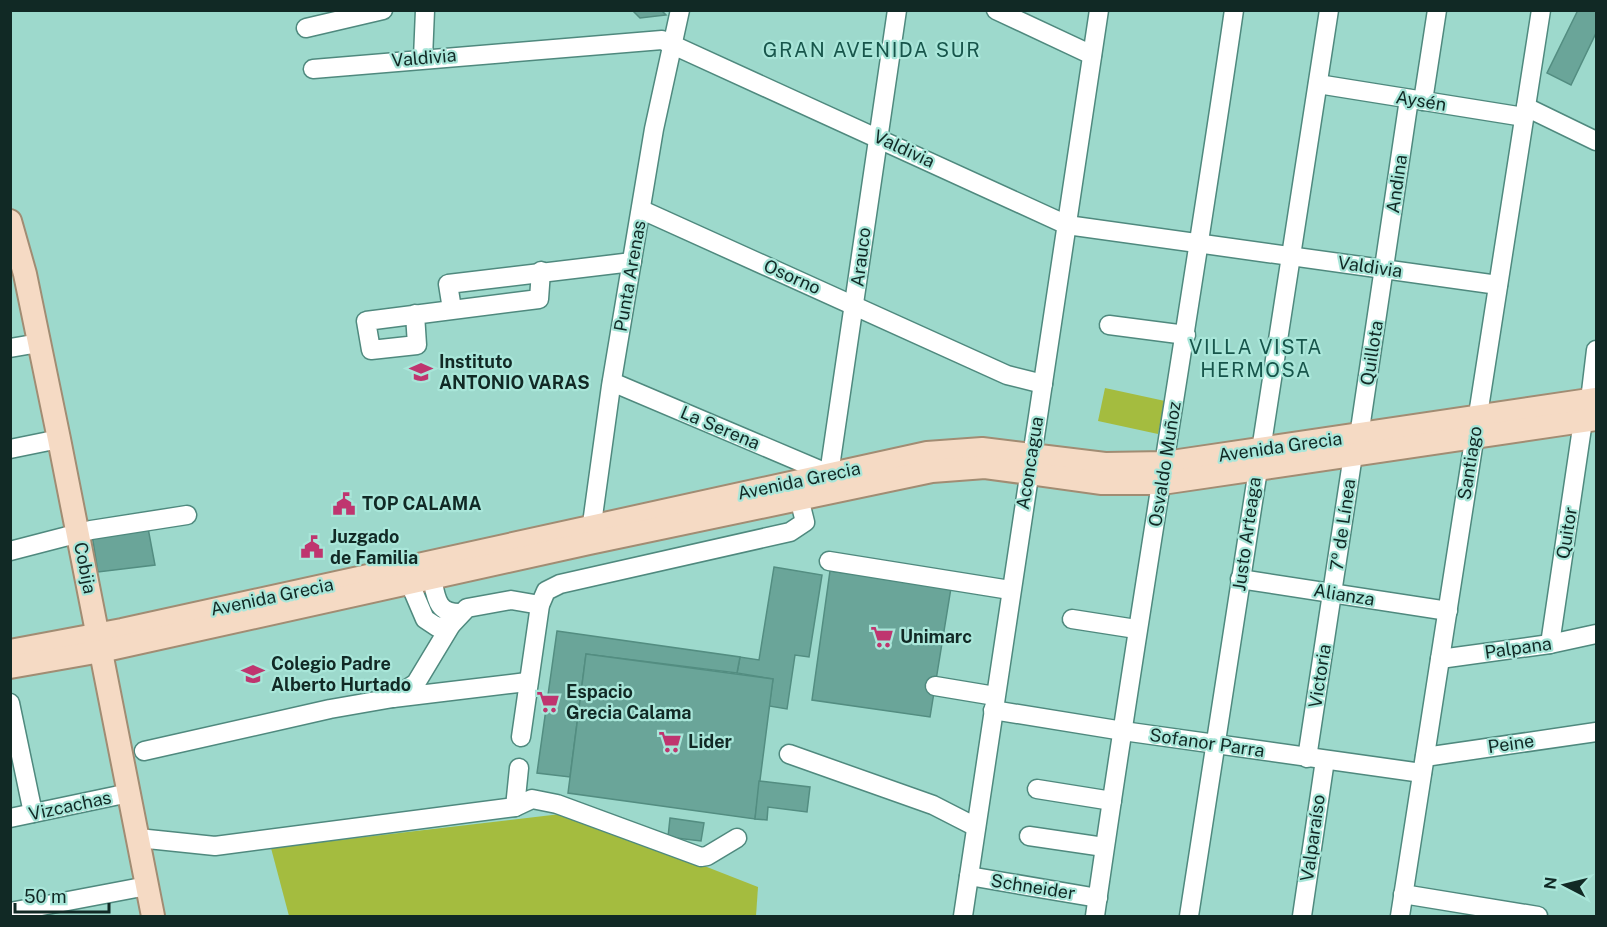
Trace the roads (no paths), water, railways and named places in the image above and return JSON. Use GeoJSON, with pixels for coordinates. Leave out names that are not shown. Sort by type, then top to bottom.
{"type":"FeatureCollection","features":[{"type":"Feature","properties":{"kind":"main road","name":"Cobija"},"geometry":{"type":"LineString","coordinates":[[10,221],[59,439],[153,916]]}},
{"type":"Feature","properties":{"kind":"main road","name":"Avenida Grecia"},"geometry":{"type":"LineString","coordinates":[[10,667],[100,643],[590,535],[959,467],[1030,462],[1105,464],[1164,473],[1592,410]]}},
{"type":"Feature","properties":{"kind":"main road","name":"Avenida Grecia"},"geometry":{"type":"LineString","coordinates":[[10,651],[100,643],[421,581],[829,474],[960,449],[1030,462]]}},
{"type":"Feature","properties":{"kind":"street"},"geometry":{"type":"LineString","coordinates":[[306,28],[383,10]]}},
{"type":"Feature","properties":{"kind":"street"},"geometry":{"type":"LineString","coordinates":[[423,58],[425,10]]}},
{"type":"Feature","properties":{"kind":"street","name":"Punta Arenas"},"geometry":{"type":"LineString","coordinates":[[590,535],[612,382],[654,129],[680,10]]}},
{"type":"Feature","properties":{"kind":"street","name":"Arauco"},"geometry":{"type":"LineString","coordinates":[[829,474],[897,10]]}},
{"type":"Feature","properties":{"kind":"street"},"geometry":{"type":"LineString","coordinates":[[996,10],[1092,55]]}},
{"type":"Feature","properties":{"kind":"street","name":"Aconcagua"},"geometry":{"type":"LineString","coordinates":[[963,916],[1010,590],[1099,10]]}},
{"type":"Feature","properties":{"kind":"street","name":"Osvaldo Muñoz"},"geometry":{"type":"LineString","coordinates":[[1095,916],[1136,629],[1164,473],[1234,10]]}},
{"type":"Feature","properties":{"kind":"street","name":"Justo Arteaga"},"geometry":{"type":"LineString","coordinates":[[1189,916],[1329,10]]}},
{"type":"Feature","properties":{"kind":"street","name":"Andina"},"geometry":{"type":"LineString","coordinates":[[1384,269],[1416,100],[1437,10]]}},
{"type":"Feature","properties":{"kind":"street","name":"Santiago"},"geometry":{"type":"LineString","coordinates":[[1400,916],[1541,10]]}},
{"type":"Feature","properties":{"kind":"street","name":"Valdivia"},"geometry":{"type":"LineString","coordinates":[[313,69],[423,58],[662,40],[877,136],[1067,225],[1498,285]]}},
{"type":"Feature","properties":{"kind":"street","name":"Aysén"},"geometry":{"type":"LineString","coordinates":[[1318,84],[1416,100],[1525,112],[1596,141]]}},
{"type":"Feature","properties":{"kind":"street","name":"Osorno"},"geometry":{"type":"LineString","coordinates":[[642,210],[1006,375],[1043,384]]}},
{"type":"Feature","properties":{"kind":"street"},"geometry":{"type":"LineString","coordinates":[[452,309],[448,284],[541,271],[632,262]]}},
{"type":"Feature","properties":{"kind":"street","name":"Quillota"},"geometry":{"type":"LineString","coordinates":[[1356,446],[1384,269]]}},
{"type":"Feature","properties":{"kind":"street"},"geometry":{"type":"LineString","coordinates":[[415,314],[539,299],[541,271]]}},
{"type":"Feature","properties":{"kind":"street"},"geometry":{"type":"LineString","coordinates":[[1109,325],[1185,335]]}},
{"type":"Feature","properties":{"kind":"street"},"geometry":{"type":"LineString","coordinates":[[10,348],[39,343]]}},
{"type":"Feature","properties":{"kind":"street","name":"Quitor"},"geometry":{"type":"LineString","coordinates":[[1550,644],[1592,410],[1596,350]]}},
{"type":"Feature","properties":{"kind":"street","name":"La Serena"},"geometry":{"type":"LineString","coordinates":[[612,382],[829,474]]}},
{"type":"Feature","properties":{"kind":"street"},"geometry":{"type":"LineString","coordinates":[[10,449],[59,439]]}},
{"type":"Feature","properties":{"kind":"street","name":"7º de Línea"},"geometry":{"type":"LineString","coordinates":[[1333,594],[1356,446]]}},
{"type":"Feature","properties":{"kind":"street"},"geometry":{"type":"LineString","coordinates":[[521,737],[527,682],[540,605],[546,591],[560,584],[790,532],[805,522],[805,497],[829,474]]}},
{"type":"Feature","properties":{"kind":"street"},"geometry":{"type":"LineString","coordinates":[[10,551],[91,530],[187,514]]}},
{"type":"Feature","properties":{"kind":"street"},"geometry":{"type":"LineString","coordinates":[[829,561],[1010,590]]}},
{"type":"Feature","properties":{"kind":"street","name":"Alianza"},"geometry":{"type":"LineString","coordinates":[[1240,579],[1448,611]]}},
{"type":"Feature","properties":{"kind":"street"},"geometry":{"type":"LineString","coordinates":[[421,581],[425,619],[437,627],[456,619],[475,605],[512,600],[540,605]]}},
{"type":"Feature","properties":{"kind":"street","name":"Victoria"},"geometry":{"type":"LineString","coordinates":[[1316,759],[1333,594]]}},
{"type":"Feature","properties":{"kind":"street"},"geometry":{"type":"LineString","coordinates":[[393,698],[416,683],[456,619]]}},
{"type":"Feature","properties":{"kind":"street"},"geometry":{"type":"LineString","coordinates":[[1072,619],[1136,629]]}},
{"type":"Feature","properties":{"kind":"street","name":"Palpana"},"geometry":{"type":"LineString","coordinates":[[1440,659],[1550,644],[1596,634]]}},
{"type":"Feature","properties":{"kind":"street"},"geometry":{"type":"LineString","coordinates":[[144,751],[330,709],[393,698],[527,682]]}},
{"type":"Feature","properties":{"kind":"street","name":"Sofanor Parra"},"geometry":{"type":"LineString","coordinates":[[935,686],[994,703],[1123,731],[1316,759],[1424,765]]}},
{"type":"Feature","properties":{"kind":"street"},"geometry":{"type":"LineString","coordinates":[[10,703],[16,758],[33,813]]}},
{"type":"Feature","properties":{"kind":"street","name":"Peine"},"geometry":{"type":"LineString","coordinates":[[1424,765],[1596,732]]}},
{"type":"Feature","properties":{"kind":"street"},"geometry":{"type":"LineString","coordinates":[[789,754],[933,805],[976,827]]}},
{"type":"Feature","properties":{"kind":"street","name":"Valparaíso"},"geometry":{"type":"LineString","coordinates":[[1302,916],[1316,759]]}},
{"type":"Feature","properties":{"kind":"street"},"geometry":{"type":"LineString","coordinates":[[515,807],[519,768]]}},
{"type":"Feature","properties":{"kind":"street"},"geometry":{"type":"LineString","coordinates":[[1037,789],[1112,801]]}},
{"type":"Feature","properties":{"kind":"street","name":"Vizcachas"},"geometry":{"type":"LineString","coordinates":[[10,819],[129,794]]}},
{"type":"Feature","properties":{"kind":"street"},"geometry":{"type":"LineString","coordinates":[[138,837],[215,846],[515,807],[532,798],[556,804],[701,857],[737,838]]}},
{"type":"Feature","properties":{"kind":"street"},"geometry":{"type":"LineString","coordinates":[[1029,836],[1104,847]]}},
{"type":"Feature","properties":{"kind":"street","name":"Schneider"},"geometry":{"type":"LineString","coordinates":[[969,876],[1098,898]]}},
{"type":"Feature","properties":{"kind":"street"},"geometry":{"type":"LineString","coordinates":[[10,912],[51,911],[147,886]]}},
{"type":"Feature","properties":{"kind":"street"},"geometry":{"type":"LineString","coordinates":[[1403,894],[1538,916]]}},
{"type":"Feature","properties":{"kind":"place","name":"Instituto ANTONIO VARAS"},"geometry":{"type":"Point","coordinates":[421,372]}},
{"type":"Feature","properties":{"kind":"place","name":"TOP CALAMA"},"geometry":{"type":"Point","coordinates":[344,504]}},
{"type":"Feature","properties":{"kind":"place","name":"Juzgado de Familia"},"geometry":{"type":"Point","coordinates":[312,547]}},
{"type":"Feature","properties":{"kind":"place","name":"Unimarc"},"geometry":{"type":"Point","coordinates":[882,637]}},
{"type":"Feature","properties":{"kind":"place","name":"Colegio Padre Alberto Hurtado"},"geometry":{"type":"Point","coordinates":[253,674]}},
{"type":"Feature","properties":{"kind":"place","name":"Espacio Grecia Calama"},"geometry":{"type":"Point","coordinates":[548,702]}},
{"type":"Feature","properties":{"kind":"place","name":"Lider"},"geometry":{"type":"Point","coordinates":[670,742]}},
{"type":"Feature","properties":{"kind":"district","name":"GRAN AVENIDA SUR"},"geometry":{"type":"Point","coordinates":[872,50]}},
{"type":"Feature","properties":{"kind":"district","name":"VILLA VISTA HERMOSA"},"geometry":{"type":"Point","coordinates":[1256,358]}}]}
